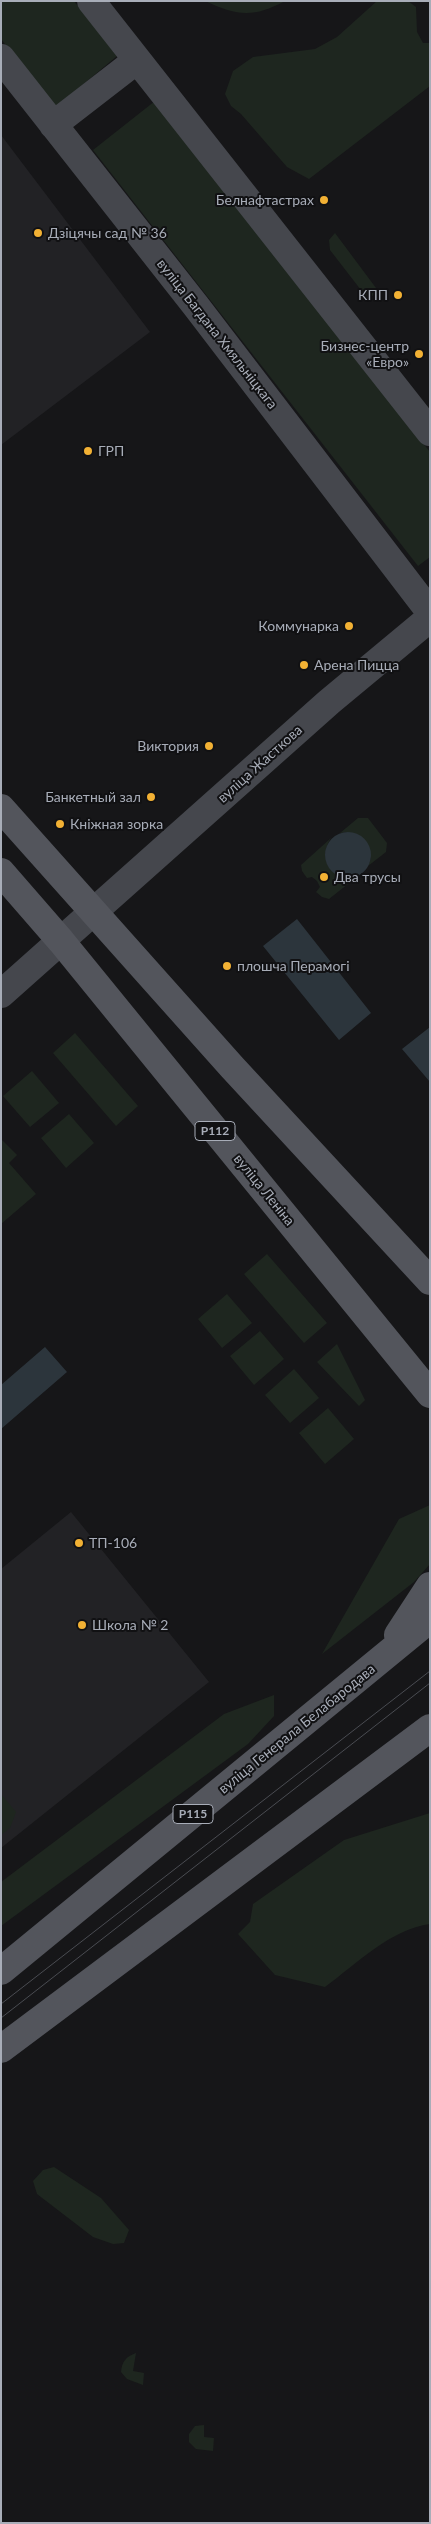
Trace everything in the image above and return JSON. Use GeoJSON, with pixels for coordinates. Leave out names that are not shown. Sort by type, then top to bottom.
{"type":"FeatureCollection","features":[{"type":"Feature","properties":{"kind":"main road"},"geometry":{"type":"LineString","coordinates":[[1,808],[93,913],[430,1281]]}},
{"type":"Feature","properties":{"kind":"main road","name":"вуліца Леніна"},"geometry":{"type":"LineString","coordinates":[[1,872],[61,941],[430,1394]]}},
{"type":"Feature","properties":{"kind":"main road"},"geometry":{"type":"LineString","coordinates":[[384,1657],[430,1586]]}},
{"type":"Feature","properties":{"kind":"main road","name":"вуліца Генерала Белабародава"},"geometry":{"type":"LineString","coordinates":[[1,1971],[430,1620]]}},
{"type":"Feature","properties":{"kind":"main road"},"geometry":{"type":"LineString","coordinates":[[1,2049],[430,1728]]}},
{"type":"Feature","properties":{"kind":"street"},"geometry":{"type":"LineString","coordinates":[[91,1],[430,432]]}},
{"type":"Feature","properties":{"kind":"street","name":"вуліца Багдана Хмяльніцкага"},"geometry":{"type":"LineString","coordinates":[[1,58],[196,306],[430,612]]}},
{"type":"Feature","properties":{"kind":"street"},"geometry":{"type":"LineString","coordinates":[[53,124],[137,60]]}},
{"type":"Feature","properties":{"kind":"street","name":"вуліца Жасткова"},"geometry":{"type":"LineString","coordinates":[[1,994],[329,702],[430,618]]}},
{"type":"Feature","properties":{"kind":"shaded area"},"geometry":{"type":"Polygon","coordinates":[[[1,1],[74,1],[117,56],[55,108],[1,39],[1,1]]]}},
{"type":"Feature","properties":{"kind":"shaded area"},"geometry":{"type":"Polygon","coordinates":[[[205,1],[285,1],[264,10],[245,13],[227,10],[205,1]]]}},
{"type":"Feature","properties":{"kind":"shaded area"},"geometry":{"type":"Polygon","coordinates":[[[377,1],[408,1],[416,7],[417,32],[423,43],[430,43],[430,86],[309,179],[287,167],[241,114],[231,106],[225,94],[233,71],[253,57],[315,49],[337,37],[377,1]]]}},
{"type":"Feature","properties":{"kind":"shaded area"},"geometry":{"type":"Polygon","coordinates":[[[155,101],[430,452],[430,557],[418,566],[93,150],[155,101]]]}},
{"type":"Feature","properties":{"kind":"shaded area","name":"Дзіцячы сад № 36"},"geometry":{"type":"Polygon","coordinates":[[[1,135],[150,332],[1,445],[1,135]]]}},
{"type":"Feature","properties":{"kind":"shaded area"},"geometry":{"type":"Polygon","coordinates":[[[335,233],[379,292],[370,297],[364,294],[330,250],[329,240],[335,233]]]}},
{"type":"Feature","properties":{"kind":"shaded area"},"geometry":{"type":"Polygon","coordinates":[[[358,818],[368,818],[387,843],[386,852],[368,866],[371,858],[348,832],[340,833],[358,818]]]}},
{"type":"Feature","properties":{"kind":"shaded area"},"geometry":{"type":"Polygon","coordinates":[[[343,832],[353,832],[367,842],[371,855],[367,868],[361,874],[353,878],[343,878],[329,868],[325,860],[325,850],[335,836],[343,832]]]}},
{"type":"Feature","properties":{"kind":"shaded area"},"geometry":{"type":"Polygon","coordinates":[[[331,838],[326,854],[330,868],[334,873],[341,876],[358,876],[329,899],[322,897],[316,892],[320,887],[317,881],[312,877],[307,878],[302,871],[301,865],[331,838]]]}},
{"type":"Feature","properties":{"kind":"shaded area"},"geometry":{"type":"Polygon","coordinates":[[[297,919],[371,1013],[339,1040],[263,946],[297,919]]]}},
{"type":"Feature","properties":{"kind":"shaded area"},"geometry":{"type":"Polygon","coordinates":[[[430,1027],[430,1082],[402,1049],[430,1027]]]}},
{"type":"Feature","properties":{"kind":"shaded area"},"geometry":{"type":"Polygon","coordinates":[[[75,1033],[138,1106],[116,1126],[53,1053],[75,1033]]]}},
{"type":"Feature","properties":{"kind":"shaded area"},"geometry":{"type":"Polygon","coordinates":[[[32,1071],[59,1103],[30,1127],[3,1096],[32,1071]]]}},
{"type":"Feature","properties":{"kind":"shaded area"},"geometry":{"type":"Polygon","coordinates":[[[69,1114],[94,1143],[66,1168],[41,1138],[69,1114]]]}},
{"type":"Feature","properties":{"kind":"shaded area"},"geometry":{"type":"Polygon","coordinates":[[[1,1139],[17,1155],[9,1163],[36,1194],[1,1224],[1,1139]]]}},
{"type":"Feature","properties":{"kind":"shaded area"},"geometry":{"type":"Polygon","coordinates":[[[267,1254],[327,1323],[304,1343],[244,1274],[267,1254]]]}},
{"type":"Feature","properties":{"kind":"shaded area"},"geometry":{"type":"Polygon","coordinates":[[[227,1294],[252,1323],[222,1348],[198,1319],[227,1294]]]}},
{"type":"Feature","properties":{"kind":"shaded area"},"geometry":{"type":"Polygon","coordinates":[[[260,1331],[284,1359],[254,1385],[230,1356],[260,1331]]]}},
{"type":"Feature","properties":{"kind":"shaded area"},"geometry":{"type":"Polygon","coordinates":[[[337,1344],[365,1400],[359,1406],[317,1362],[337,1344]]]}},
{"type":"Feature","properties":{"kind":"shaded area"},"geometry":{"type":"Polygon","coordinates":[[[45,1347],[67,1372],[1,1429],[1,1385],[45,1347]]]}},
{"type":"Feature","properties":{"kind":"shaded area"},"geometry":{"type":"Polygon","coordinates":[[[294,1369],[319,1398],[290,1423],[265,1395],[294,1369]]]}},
{"type":"Feature","properties":{"kind":"shaded area"},"geometry":{"type":"Polygon","coordinates":[[[328,1408],[354,1439],[325,1464],[299,1433],[328,1408]]]}},
{"type":"Feature","properties":{"kind":"shaded area"},"geometry":{"type":"Polygon","coordinates":[[[430,1505],[430,1564],[414,1582],[322,1654],[399,1519],[430,1505]]]}},
{"type":"Feature","properties":{"kind":"shaded area","name":"Школа № 2"},"geometry":{"type":"Polygon","coordinates":[[[71,1512],[209,1682],[1,1848],[1,1569],[71,1512]]]}},
{"type":"Feature","properties":{"kind":"shaded area"},"geometry":{"type":"Polygon","coordinates":[[[274,1695],[274,1716],[248,1744],[1,1926],[1,1882],[224,1714],[274,1695]]]}},
{"type":"Feature","properties":{"kind":"shaded area"},"geometry":{"type":"Polygon","coordinates":[[[1,1794],[16,1812],[10,1828],[1,1835],[1,1794]]]}},
{"type":"Feature","properties":{"kind":"shaded area"},"geometry":{"type":"Polygon","coordinates":[[[430,1813],[430,1924],[416,1927],[388,1940],[325,1987],[275,1975],[238,1934],[250,1922],[253,1904],[344,1840],[430,1813]]]}},
{"type":"Feature","properties":{"kind":"shaded area"},"geometry":{"type":"Polygon","coordinates":[[[54,2167],[101,2198],[129,2230],[124,2243],[113,2244],[93,2237],[37,2194],[33,2181],[43,2170],[54,2167]]]}},
{"type":"Feature","properties":{"kind":"shaded area"},"geometry":{"type":"Polygon","coordinates":[[[136,2353],[133,2371],[144,2373],[143,2385],[127,2379],[121,2372],[125,2360],[136,2353]]]}},
{"type":"Feature","properties":{"kind":"shaded area"},"geometry":{"type":"Polygon","coordinates":[[[204,2425],[204,2437],[214,2438],[213,2451],[196,2449],[189,2442],[189,2434],[195,2426],[204,2425]]]}},
{"type":"Feature","properties":{"kind":"tram line"},"geometry":{"type":"LineString","coordinates":[[1,2004],[430,1671]]}},
{"type":"Feature","properties":{"kind":"tram line"},"geometry":{"type":"LineString","coordinates":[[1,2018],[430,1683]]}},
{"type":"Feature","properties":{"kind":"place","name":"Белнафтастрах"},"geometry":{"type":"Point","coordinates":[324,200]}},
{"type":"Feature","properties":{"kind":"place","name":"Дзіцячы сад № 36"},"geometry":{"type":"Point","coordinates":[38,233]}},
{"type":"Feature","properties":{"kind":"place","name":"КПП"},"geometry":{"type":"Point","coordinates":[398,295]}},
{"type":"Feature","properties":{"kind":"place","name":"Бизнес-центр «Евро»"},"geometry":{"type":"Point","coordinates":[419,354]}},
{"type":"Feature","properties":{"kind":"place","name":"ГРП"},"geometry":{"type":"Point","coordinates":[88,451]}},
{"type":"Feature","properties":{"kind":"place","name":"Коммунарка"},"geometry":{"type":"Point","coordinates":[349,626]}},
{"type":"Feature","properties":{"kind":"place","name":"Арена Пицца"},"geometry":{"type":"Point","coordinates":[304,665]}},
{"type":"Feature","properties":{"kind":"place","name":"Виктория"},"geometry":{"type":"Point","coordinates":[209,746]}},
{"type":"Feature","properties":{"kind":"place","name":"Банкетный зал"},"geometry":{"type":"Point","coordinates":[151,797]}},
{"type":"Feature","properties":{"kind":"place","name":"Кніжная зорка"},"geometry":{"type":"Point","coordinates":[60,824]}},
{"type":"Feature","properties":{"kind":"place","name":"Два трусы"},"geometry":{"type":"Point","coordinates":[324,877]}},
{"type":"Feature","properties":{"kind":"place","name":"плошча Перамогі"},"geometry":{"type":"Point","coordinates":[227,966]}},
{"type":"Feature","properties":{"kind":"place","name":"ТП-106"},"geometry":{"type":"Point","coordinates":[79,1543]}},
{"type":"Feature","properties":{"kind":"place","name":"Школа № 2"},"geometry":{"type":"Point","coordinates":[82,1625]}}]}
